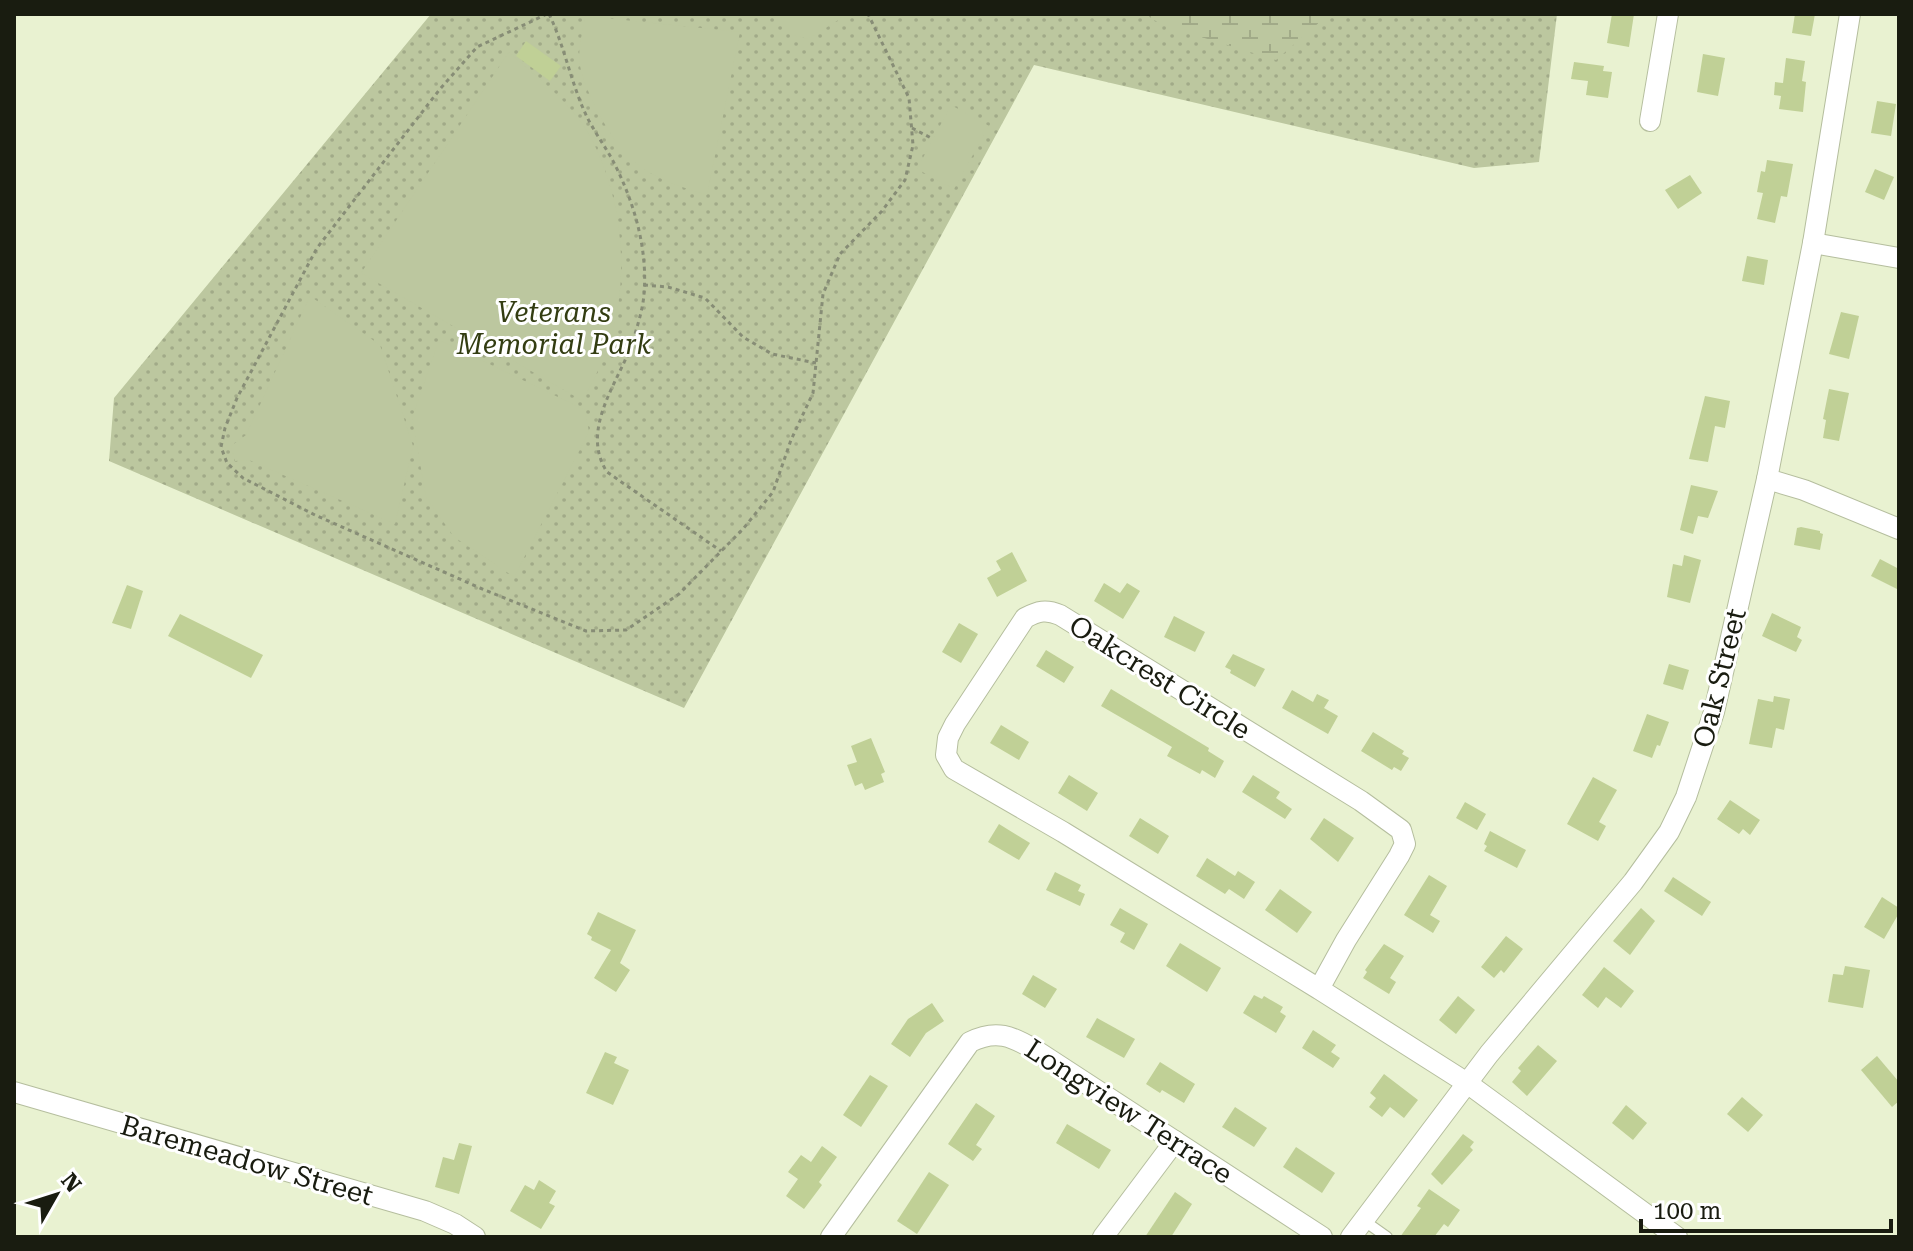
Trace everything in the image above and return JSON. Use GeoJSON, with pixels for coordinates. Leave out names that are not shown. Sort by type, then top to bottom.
{"type":"FeatureCollection","features":[{"type":"Feature","properties":{"kind":"street"},"geometry":{"type":"LineString","coordinates":[[1650,121],[1668,14]]}},
{"type":"Feature","properties":{"kind":"street","name":"Oak Street"},"geometry":{"type":"LineString","coordinates":[[1357,1229],[1467,1083],[1633,882],[1669,832],[1686,797],[1714,712],[1767,479],[1813,243],[1850,14]]}},
{"type":"Feature","properties":{"kind":"street"},"geometry":{"type":"LineString","coordinates":[[1813,243],[1899,258]]}},
{"type":"Feature","properties":{"kind":"street"},"geometry":{"type":"LineString","coordinates":[[1767,479],[1804,490],[1899,529]]}},
{"type":"Feature","properties":{"kind":"street","name":"Oakcrest Circle"},"geometry":{"type":"LineString","coordinates":[[1319,989],[1399,856],[1405,844],[1401,830],[1361,801],[1060,615],[1050,611],[1038,612],[1025,618],[948,738],[946,755],[954,769],[1063,832],[1467,1083],[1677,1237]]}},
{"type":"Feature","properties":{"kind":"street","name":"Longview Terrace"},"geometry":{"type":"LineString","coordinates":[[831,1237],[970,1042],[985,1034],[1001,1033],[1016,1038],[1322,1237]]}},
{"type":"Feature","properties":{"kind":"street","name":"Baremeadow Street"},"geometry":{"type":"LineString","coordinates":[[14,1092],[425,1211],[475,1237]]}},
{"type":"Feature","properties":{"kind":"street"},"geometry":{"type":"LineString","coordinates":[[1103,1237],[1175,1141]]}},
{"type":"Feature","properties":{"kind":"lane"},"geometry":{"type":"LineString","coordinates":[[1357,1229],[1387,1237]]}},
{"type":"Feature","properties":{"kind":"path"},"geometry":{"type":"LineString","coordinates":[[721,551],[607,472],[599,460],[604,401],[632,343],[644,294],[643,254],[627,189],[587,118],[561,40],[548,14],[477,47],[440,89],[317,248],[237,398],[225,428],[221,447],[227,463],[243,478],[315,515],[586,631],[626,630],[679,594],[743,529],[773,492],[791,440],[813,393],[823,294],[840,254],[882,211],[905,180],[913,145],[909,98],[868,14]]}},
{"type":"Feature","properties":{"kind":"path"},"geometry":{"type":"LineString","coordinates":[[912,128],[933,139]]}},
{"type":"Feature","properties":{"kind":"path"},"geometry":{"type":"LineString","coordinates":[[644,285],[695,293],[705,298],[743,337],[772,354],[816,363]]}},
{"type":"Feature","properties":{"kind":"green space","name":"Veterans Memorial Park"},"geometry":{"type":"Polygon","coordinates":[[[431,14],[1557,14],[1539,162],[1474,168],[1034,65],[684,708],[109,461],[114,398],[431,14]]]}},
{"type":"Feature","properties":{"kind":"green space"},"geometry":{"type":"Polygon","coordinates":[[[778,14],[842,14],[840,19],[808,39],[793,35],[778,14]]]}},
{"type":"Feature","properties":{"kind":"green space"},"geometry":{"type":"Polygon","coordinates":[[[1145,14],[1329,14],[1276,60],[1162,25],[1145,14]]]}},
{"type":"Feature","properties":{"kind":"green space"},"geometry":{"type":"Polygon","coordinates":[[[585,16],[740,32],[707,195],[655,175],[630,158],[619,146],[598,112],[583,78],[579,60],[585,16]]]}},
{"type":"Feature","properties":{"kind":"green space"},"geometry":{"type":"Polygon","coordinates":[[[509,52],[574,112],[590,136],[617,214],[621,270],[615,325],[607,351],[583,401],[361,273],[509,52]]]}},
{"type":"Feature","properties":{"kind":"green space"},"geometry":{"type":"Polygon","coordinates":[[[951,105],[989,126],[954,189],[917,169],[951,105]]]}},
{"type":"Feature","properties":{"kind":"green space"},"geometry":{"type":"Polygon","coordinates":[[[310,296],[380,345],[413,446],[395,524],[249,460],[235,461],[231,446],[246,435],[310,296]]]}},
{"type":"Feature","properties":{"kind":"green space"},"geometry":{"type":"Polygon","coordinates":[[[439,340],[585,410],[589,432],[514,577],[454,537],[426,497],[412,418],[439,340]]]}},
{"type":"Feature","properties":{"kind":"building"},"geometry":{"type":"Polygon","coordinates":[[[1612,14],[1634,14],[1629,47],[1607,43],[1612,14]]]}},
{"type":"Feature","properties":{"kind":"building"},"geometry":{"type":"Polygon","coordinates":[[[1795,14],[1815,14],[1811,36],[1792,33],[1795,14]]]}},
{"type":"Feature","properties":{"kind":"building"},"geometry":{"type":"Polygon","coordinates":[[[526,41],[561,66],[550,81],[516,56],[526,41]]]}},
{"type":"Feature","properties":{"kind":"building"},"geometry":{"type":"Polygon","coordinates":[[[1703,54],[1725,58],[1718,96],[1697,92],[1703,54]]]}},
{"type":"Feature","properties":{"kind":"building"},"geometry":{"type":"Polygon","coordinates":[[[1786,58],[1805,61],[1803,112],[1779,109],[1781,96],[1774,95],[1775,82],[1783,83],[1786,58]]]}},
{"type":"Feature","properties":{"kind":"building"},"geometry":{"type":"Polygon","coordinates":[[[1574,62],[1604,66],[1603,71],[1612,72],[1608,98],[1586,95],[1588,81],[1571,79],[1574,62]]]}},
{"type":"Feature","properties":{"kind":"building"},"geometry":{"type":"Polygon","coordinates":[[[1877,101],[1896,104],[1891,136],[1871,133],[1877,101]]]}},
{"type":"Feature","properties":{"kind":"building"},"geometry":{"type":"Polygon","coordinates":[[[1767,160],[1793,164],[1787,197],[1781,196],[1775,223],[1757,219],[1763,193],[1757,192],[1761,171],[1765,172],[1767,160]]]}},
{"type":"Feature","properties":{"kind":"building"},"geometry":{"type":"Polygon","coordinates":[[[1875,169],[1894,177],[1884,200],[1865,192],[1875,169]]]}},
{"type":"Feature","properties":{"kind":"building"},"geometry":{"type":"Polygon","coordinates":[[[1690,175],[1702,193],[1678,209],[1665,190],[1690,175]]]}},
{"type":"Feature","properties":{"kind":"building"},"geometry":{"type":"Polygon","coordinates":[[[1747,256],[1768,260],[1764,285],[1742,281],[1747,256]]]}},
{"type":"Feature","properties":{"kind":"building"},"geometry":{"type":"Polygon","coordinates":[[[1841,312],[1859,316],[1849,359],[1829,354],[1841,312]]]}},
{"type":"Feature","properties":{"kind":"building"},"geometry":{"type":"Polygon","coordinates":[[[1829,389],[1849,393],[1839,441],[1823,438],[1829,389]]]}},
{"type":"Feature","properties":{"kind":"building"},"geometry":{"type":"Polygon","coordinates":[[[1705,396],[1730,401],[1725,428],[1715,426],[1708,462],[1689,459],[1705,396]]]}},
{"type":"Feature","properties":{"kind":"building"},"geometry":{"type":"Polygon","coordinates":[[[1691,485],[1718,491],[1708,518],[1698,516],[1693,534],[1680,530],[1691,485]]]}},
{"type":"Feature","properties":{"kind":"building"},"geometry":{"type":"Polygon","coordinates":[[[1797,528],[1823,534],[1820,550],[1794,545],[1797,528]]]}},
{"type":"Feature","properties":{"kind":"building"},"geometry":{"type":"Polygon","coordinates":[[[1012,552],[1027,581],[997,597],[987,578],[1001,570],[996,561],[1012,552]]]}},
{"type":"Feature","properties":{"kind":"building"},"geometry":{"type":"Polygon","coordinates":[[[1684,555],[1701,560],[1690,603],[1667,597],[1673,564],[1682,566],[1684,555]]]}},
{"type":"Feature","properties":{"kind":"building"},"geometry":{"type":"Polygon","coordinates":[[[1880,559],[1899,569],[1899,590],[1871,576],[1880,559]]]}},
{"type":"Feature","properties":{"kind":"building"},"geometry":{"type":"Polygon","coordinates":[[[1104,583],[1120,593],[1127,583],[1140,591],[1123,619],[1094,601],[1104,583]]]}},
{"type":"Feature","properties":{"kind":"building"},"geometry":{"type":"Polygon","coordinates":[[[127,585],[143,591],[131,629],[112,623],[127,585]]]}},
{"type":"Feature","properties":{"kind":"building"},"geometry":{"type":"Polygon","coordinates":[[[1772,613],[1801,627],[1797,637],[1802,640],[1796,652],[1762,636],[1772,613]]]}},
{"type":"Feature","properties":{"kind":"building"},"geometry":{"type":"Polygon","coordinates":[[[180,614],[263,655],[251,678],[168,636],[180,614]]]}},
{"type":"Feature","properties":{"kind":"building"},"geometry":{"type":"Polygon","coordinates":[[[1174,616],[1205,632],[1195,652],[1164,637],[1174,616]]]}},
{"type":"Feature","properties":{"kind":"building"},"geometry":{"type":"Polygon","coordinates":[[[959,623],[978,634],[961,663],[942,652],[959,623]]]}},
{"type":"Feature","properties":{"kind":"building"},"geometry":{"type":"Polygon","coordinates":[[[1046,650],[1074,667],[1064,683],[1036,666],[1046,650]]]}},
{"type":"Feature","properties":{"kind":"building"},"geometry":{"type":"Polygon","coordinates":[[[1233,654],[1265,669],[1255,687],[1225,667],[1233,654]]]}},
{"type":"Feature","properties":{"kind":"building"},"geometry":{"type":"Polygon","coordinates":[[[1669,664],[1689,670],[1683,690],[1663,684],[1669,664]]]}},
{"type":"Feature","properties":{"kind":"building"},"geometry":{"type":"Polygon","coordinates":[[[1111,689],[1209,748],[1208,751],[1224,761],[1215,778],[1202,770],[1200,774],[1167,756],[1172,747],[1101,706],[1111,689]]]}},
{"type":"Feature","properties":{"kind":"building"},"geometry":{"type":"Polygon","coordinates":[[[1292,690],[1313,702],[1317,694],[1329,700],[1324,708],[1338,716],[1328,734],[1282,708],[1292,690]]]}},
{"type":"Feature","properties":{"kind":"building"},"geometry":{"type":"Polygon","coordinates":[[[1774,696],[1790,699],[1784,730],[1776,728],[1772,748],[1749,744],[1758,699],[1773,702],[1774,696]]]}},
{"type":"Feature","properties":{"kind":"building"},"geometry":{"type":"Polygon","coordinates":[[[1647,714],[1669,722],[1652,758],[1633,751],[1647,714]]]}},
{"type":"Feature","properties":{"kind":"building"},"geometry":{"type":"Polygon","coordinates":[[[1001,725],[1029,742],[1019,760],[990,743],[1001,725]]]}},
{"type":"Feature","properties":{"kind":"building"},"geometry":{"type":"Polygon","coordinates":[[[1373,732],[1404,751],[1402,754],[1409,758],[1401,771],[1394,767],[1392,770],[1361,751],[1373,732]]]}},
{"type":"Feature","properties":{"kind":"building"},"geometry":{"type":"Polygon","coordinates":[[[871,738],[885,772],[881,774],[884,782],[865,790],[862,783],[855,786],[847,765],[857,762],[851,746],[871,738]]]}},
{"type":"Feature","properties":{"kind":"building"},"geometry":{"type":"Polygon","coordinates":[[[1069,775],[1098,793],[1087,811],[1058,793],[1069,775]]]}},
{"type":"Feature","properties":{"kind":"building"},"geometry":{"type":"Polygon","coordinates":[[[1253,775],[1280,792],[1276,798],[1292,809],[1285,819],[1242,792],[1253,775]]]}},
{"type":"Feature","properties":{"kind":"building"},"geometry":{"type":"Polygon","coordinates":[[[1593,777],[1617,790],[1599,822],[1606,826],[1598,841],[1567,824],[1593,777]]]}},
{"type":"Feature","properties":{"kind":"building"},"geometry":{"type":"Polygon","coordinates":[[[1730,800],[1760,820],[1750,835],[1743,829],[1739,834],[1717,819],[1730,800]]]}},
{"type":"Feature","properties":{"kind":"building"},"geometry":{"type":"Polygon","coordinates":[[[1465,802],[1486,814],[1477,830],[1456,818],[1465,802]]]}},
{"type":"Feature","properties":{"kind":"building"},"geometry":{"type":"Polygon","coordinates":[[[1140,818],[1169,836],[1158,854],[1129,836],[1140,818]]]}},
{"type":"Feature","properties":{"kind":"building"},"geometry":{"type":"Polygon","coordinates":[[[1324,818],[1354,838],[1338,862],[1310,839],[1324,818]]]}},
{"type":"Feature","properties":{"kind":"building"},"geometry":{"type":"Polygon","coordinates":[[[999,824],[1030,843],[1019,860],[988,842],[999,824]]]}},
{"type":"Feature","properties":{"kind":"building"},"geometry":{"type":"Polygon","coordinates":[[[1490,831],[1526,850],[1517,868],[1484,851],[1490,831]]]}},
{"type":"Feature","properties":{"kind":"building"},"geometry":{"type":"Polygon","coordinates":[[[1207,858],[1235,876],[1238,871],[1255,882],[1244,899],[1229,889],[1225,894],[1196,876],[1207,858]]]}},
{"type":"Feature","properties":{"kind":"building"},"geometry":{"type":"Polygon","coordinates":[[[1055,872],[1081,885],[1078,891],[1085,894],[1080,906],[1046,890],[1055,872]]]}},
{"type":"Feature","properties":{"kind":"building"},"geometry":{"type":"Polygon","coordinates":[[[1429,875],[1447,886],[1430,915],[1440,921],[1433,933],[1404,915],[1429,875]]]}},
{"type":"Feature","properties":{"kind":"building"},"geometry":{"type":"Polygon","coordinates":[[[1673,877],[1711,902],[1702,916],[1664,891],[1673,877]]]}},
{"type":"Feature","properties":{"kind":"building"},"geometry":{"type":"Polygon","coordinates":[[[1280,889],[1312,912],[1297,933],[1265,910],[1280,889]]]}},
{"type":"Feature","properties":{"kind":"building"},"geometry":{"type":"Polygon","coordinates":[[[1882,897],[1899,908],[1884,939],[1864,927],[1882,897]]]}},
{"type":"Feature","properties":{"kind":"building"},"geometry":{"type":"Polygon","coordinates":[[[1120,908],[1148,924],[1134,950],[1120,942],[1125,933],[1110,925],[1120,908]]]}},
{"type":"Feature","properties":{"kind":"building"},"geometry":{"type":"Polygon","coordinates":[[[1641,908],[1655,921],[1630,955],[1613,941],[1641,908]]]}},
{"type":"Feature","properties":{"kind":"building"},"geometry":{"type":"Polygon","coordinates":[[[598,912],[636,930],[620,963],[630,970],[616,992],[594,978],[611,950],[591,940],[592,937],[587,934],[598,912]]]}},
{"type":"Feature","properties":{"kind":"building"},"geometry":{"type":"Polygon","coordinates":[[[1506,936],[1523,949],[1504,973],[1501,970],[1494,978],[1481,967],[1506,936]]]}},
{"type":"Feature","properties":{"kind":"building"},"geometry":{"type":"Polygon","coordinates":[[[1180,943],[1221,968],[1207,992],[1166,966],[1180,943]]]}},
{"type":"Feature","properties":{"kind":"building"},"geometry":{"type":"Polygon","coordinates":[[[1384,944],[1404,956],[1390,978],[1396,982],[1389,994],[1363,978],[1367,972],[1365,970],[1384,944]]]}},
{"type":"Feature","properties":{"kind":"building"},"geometry":{"type":"Polygon","coordinates":[[[1845,966],[1870,970],[1863,1008],[1828,1002],[1833,974],[1843,975],[1845,966]]]}},
{"type":"Feature","properties":{"kind":"building"},"geometry":{"type":"Polygon","coordinates":[[[1604,967],[1634,991],[1621,1008],[1606,997],[1598,1008],[1582,995],[1604,967]]]}},
{"type":"Feature","properties":{"kind":"building"},"geometry":{"type":"Polygon","coordinates":[[[1033,975],[1057,989],[1045,1008],[1022,994],[1033,975]]]}},
{"type":"Feature","properties":{"kind":"building"},"geometry":{"type":"Polygon","coordinates":[[[1254,995],[1262,999],[1264,996],[1283,1007],[1280,1012],[1286,1016],[1276,1033],[1243,1013],[1254,995]]]}},
{"type":"Feature","properties":{"kind":"building"},"geometry":{"type":"Polygon","coordinates":[[[1458,996],[1475,1010],[1456,1034],[1439,1020],[1458,996]]]}},
{"type":"Feature","properties":{"kind":"building"},"geometry":{"type":"Polygon","coordinates":[[[932,1003],[944,1021],[926,1033],[910,1057],[891,1044],[908,1019],[932,1003]]]}},
{"type":"Feature","properties":{"kind":"building"},"geometry":{"type":"Polygon","coordinates":[[[1097,1018],[1135,1039],[1124,1058],[1086,1037],[1097,1018]]]}},
{"type":"Feature","properties":{"kind":"building"},"geometry":{"type":"Polygon","coordinates":[[[1313,1030],[1336,1045],[1331,1052],[1340,1058],[1333,1068],[1302,1048],[1313,1030]]]}},
{"type":"Feature","properties":{"kind":"building"},"geometry":{"type":"Polygon","coordinates":[[[1538,1045],[1557,1061],[1527,1096],[1512,1082],[1521,1071],[1518,1068],[1538,1045]]]}},
{"type":"Feature","properties":{"kind":"building"},"geometry":{"type":"Polygon","coordinates":[[[605,1052],[617,1057],[614,1063],[629,1070],[613,1105],[586,1093],[605,1052]]]}},
{"type":"Feature","properties":{"kind":"building"},"geometry":{"type":"Polygon","coordinates":[[[1877,1056],[1899,1082],[1899,1101],[1892,1107],[1861,1070],[1877,1056]]]}},
{"type":"Feature","properties":{"kind":"building"},"geometry":{"type":"Polygon","coordinates":[[[1160,1062],[1195,1084],[1184,1103],[1146,1084],[1160,1062]]]}},
{"type":"Feature","properties":{"kind":"building"},"geometry":{"type":"Polygon","coordinates":[[[1384,1074],[1418,1100],[1404,1118],[1390,1107],[1382,1117],[1369,1107],[1376,1098],[1370,1093],[1384,1074]]]}},
{"type":"Feature","properties":{"kind":"building"},"geometry":{"type":"Polygon","coordinates":[[[870,1075],[888,1086],[861,1127],[843,1115],[870,1075]]]}},
{"type":"Feature","properties":{"kind":"building"},"geometry":{"type":"Polygon","coordinates":[[[1742,1097],[1763,1115],[1748,1132],[1727,1114],[1742,1097]]]}},
{"type":"Feature","properties":{"kind":"building"},"geometry":{"type":"Polygon","coordinates":[[[976,1103],[995,1116],[976,1145],[982,1149],[973,1161],[948,1144],[976,1103]]]}},
{"type":"Feature","properties":{"kind":"building"},"geometry":{"type":"Polygon","coordinates":[[[1626,1105],[1647,1123],[1633,1140],[1612,1123],[1626,1105]]]}},
{"type":"Feature","properties":{"kind":"building"},"geometry":{"type":"Polygon","coordinates":[[[1235,1107],[1267,1128],[1254,1147],[1222,1127],[1235,1107]]]}},
{"type":"Feature","properties":{"kind":"building"},"geometry":{"type":"Polygon","coordinates":[[[1067,1124],[1111,1150],[1099,1169],[1056,1143],[1067,1124]]]}},
{"type":"Feature","properties":{"kind":"building"},"geometry":{"type":"Polygon","coordinates":[[[1463,1134],[1474,1142],[1470,1147],[1473,1150],[1442,1185],[1431,1174],[1463,1134]]]}},
{"type":"Feature","properties":{"kind":"building"},"geometry":{"type":"Polygon","coordinates":[[[459,1143],[472,1146],[459,1194],[435,1187],[443,1157],[454,1160],[459,1143]]]}},
{"type":"Feature","properties":{"kind":"building"},"geometry":{"type":"Polygon","coordinates":[[[822,1146],[837,1157],[804,1209],[786,1196],[798,1179],[788,1172],[801,1155],[811,1162],[822,1146]]]}},
{"type":"Feature","properties":{"kind":"building"},"geometry":{"type":"Polygon","coordinates":[[[1296,1147],[1335,1173],[1322,1193],[1283,1167],[1296,1147]]]}},
{"type":"Feature","properties":{"kind":"building"},"geometry":{"type":"Polygon","coordinates":[[[929,1172],[949,1185],[917,1234],[897,1221],[929,1172]]]}},
{"type":"Feature","properties":{"kind":"building"},"geometry":{"type":"Polygon","coordinates":[[[539,1180],[556,1191],[549,1203],[555,1206],[541,1229],[510,1211],[525,1185],[534,1190],[539,1180]]]}},
{"type":"Feature","properties":{"kind":"building"},"geometry":{"type":"Polygon","coordinates":[[[1429,1189],[1460,1210],[1448,1227],[1444,1224],[1434,1237],[1400,1237],[1421,1208],[1417,1206],[1429,1189]]]}},
{"type":"Feature","properties":{"kind":"building"},"geometry":{"type":"Polygon","coordinates":[[[1175,1192],[1192,1204],[1171,1237],[1145,1237],[1175,1192]]]}}]}
